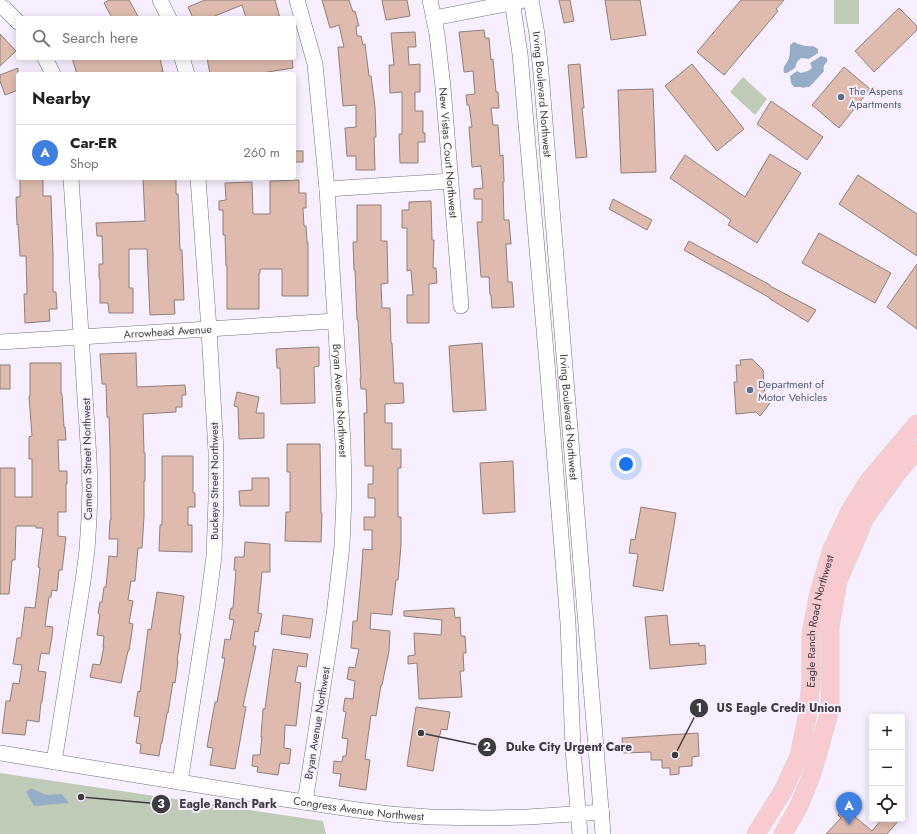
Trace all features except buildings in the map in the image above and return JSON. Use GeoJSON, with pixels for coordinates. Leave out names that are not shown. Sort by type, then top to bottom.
{"type":"FeatureCollection","features":[{"type":"Feature","properties":{"kind":"main road","name":"Eagle Ranch Road Northwest"},"geometry":{"type":"LineString","coordinates":[[756,834],[783,791],[799,756],[808,710],[811,681],[811,633],[819,592],[832,549],[850,511],[868,482],[917,424]]}},
{"type":"Feature","properties":{"kind":"main road","name":"Eagle Ranch Road Northwest"},"geometry":{"type":"LineString","coordinates":[[783,834],[799,806],[812,774],[830,710],[830,628],[838,580],[865,518],[897,473],[917,450]]}},
{"type":"Feature","properties":{"kind":"street"},"geometry":{"type":"LineString","coordinates":[[160,0],[168,16]]}},
{"type":"Feature","properties":{"kind":"street","name":"Bryan Avenue Northwest"},"geometry":{"type":"LineString","coordinates":[[297,0],[315,64],[327,189],[343,443],[344,496],[342,546],[334,615],[305,802]]}},
{"type":"Feature","properties":{"kind":"street","name":"New Vistas Court Northwest"},"geometry":{"type":"LineString","coordinates":[[430,0],[439,51],[443,87],[461,306]]}},
{"type":"Feature","properties":{"kind":"street"},"geometry":{"type":"LineString","coordinates":[[434,18],[512,1],[528,0]]}},
{"type":"Feature","properties":{"kind":"street","name":"Irving Boulevard Northwest"},"geometry":{"type":"LineString","coordinates":[[531,0],[539,54],[603,834]]}},
{"type":"Feature","properties":{"kind":"street","name":"Irving Boulevard Northwest"},"geometry":{"type":"LineString","coordinates":[[512,1],[520,61],[548,375],[568,622],[572,730],[580,834]]}},
{"type":"Feature","properties":{"kind":"street"},"geometry":{"type":"LineString","coordinates":[[0,6],[16,20]]}},
{"type":"Feature","properties":{"kind":"street"},"geometry":{"type":"LineString","coordinates":[[46,60],[52,72]]}},
{"type":"Feature","properties":{"kind":"street"},"geometry":{"type":"LineString","coordinates":[[183,60],[186,72]]}},
{"type":"Feature","properties":{"kind":"street","name":"Cameron Street Northwest"},"geometry":{"type":"LineString","coordinates":[[54,762],[82,589],[87,550],[90,489],[82,337],[71,180]]}},
{"type":"Feature","properties":{"kind":"street","name":"Buckeye Street Northwest"},"geometry":{"type":"LineString","coordinates":[[180,782],[214,556],[216,500],[216,452],[198,180]]}},
{"type":"Feature","properties":{"kind":"street"},"geometry":{"type":"LineString","coordinates":[[327,189],[451,181]]}},
{"type":"Feature","properties":{"kind":"street","name":"Arrowhead Avenue"},"geometry":{"type":"LineString","coordinates":[[0,342],[335,321]]}},
{"type":"Feature","properties":{"kind":"street","name":"Congress Avenue Northwest"},"geometry":{"type":"LineString","coordinates":[[0,753],[374,812],[451,818],[508,818],[602,812]]}},
{"type":"Feature","properties":{"kind":"green space"},"geometry":{"type":"Polygon","coordinates":[[[834,0],[859,0],[859,24],[834,24],[834,0]]]}},
{"type":"Feature","properties":{"kind":"green space"},"geometry":{"type":"Polygon","coordinates":[[[743,77],[767,99],[755,115],[730,92],[743,77]]]}},
{"type":"Feature","properties":{"kind":"green space"},"geometry":{"type":"Polygon","coordinates":[[[0,773],[323,821],[326,834],[0,834],[0,773]]]}},
{"type":"Feature","properties":{"kind":"water"},"geometry":{"type":"Polygon","coordinates":[[[794,42],[803,46],[813,46],[818,49],[818,53],[809,59],[801,58],[797,62],[795,68],[787,73],[784,73],[784,67],[789,58],[790,45],[794,42]]]}},
{"type":"Feature","properties":{"kind":"water"},"geometry":{"type":"Polygon","coordinates":[[[821,56],[827,58],[827,62],[824,65],[824,71],[809,87],[794,87],[791,83],[790,76],[797,71],[801,73],[808,71],[812,68],[810,63],[821,56]]]}},
{"type":"Feature","properties":{"kind":"water"},"geometry":{"type":"Polygon","coordinates":[[[31,788],[46,795],[62,794],[69,803],[34,806],[26,792],[31,788]]]}},
{"type":"Feature","properties":{"kind":"place","name":"The Aspens Apartments"},"geometry":{"type":"Point","coordinates":[841,97]}},
{"type":"Feature","properties":{"kind":"place","name":"Department of Motor Vehicles"},"geometry":{"type":"Point","coordinates":[750,390]}},
{"type":"Feature","properties":{"kind":"place","name":"Duke City Urgent Care"},"geometry":{"type":"Point","coordinates":[421,733]}},
{"type":"Feature","properties":{"kind":"place","name":"US Eagle Credit Union"},"geometry":{"type":"Point","coordinates":[675,755]}},
{"type":"Feature","properties":{"kind":"place","name":"Eagle Ranch Park"},"geometry":{"type":"Point","coordinates":[81,797]}},
{"type":"Feature","properties":{"kind":"place","name":"Car-ER"},"geometry":{"type":"Point","coordinates":[849,825]}}]}
